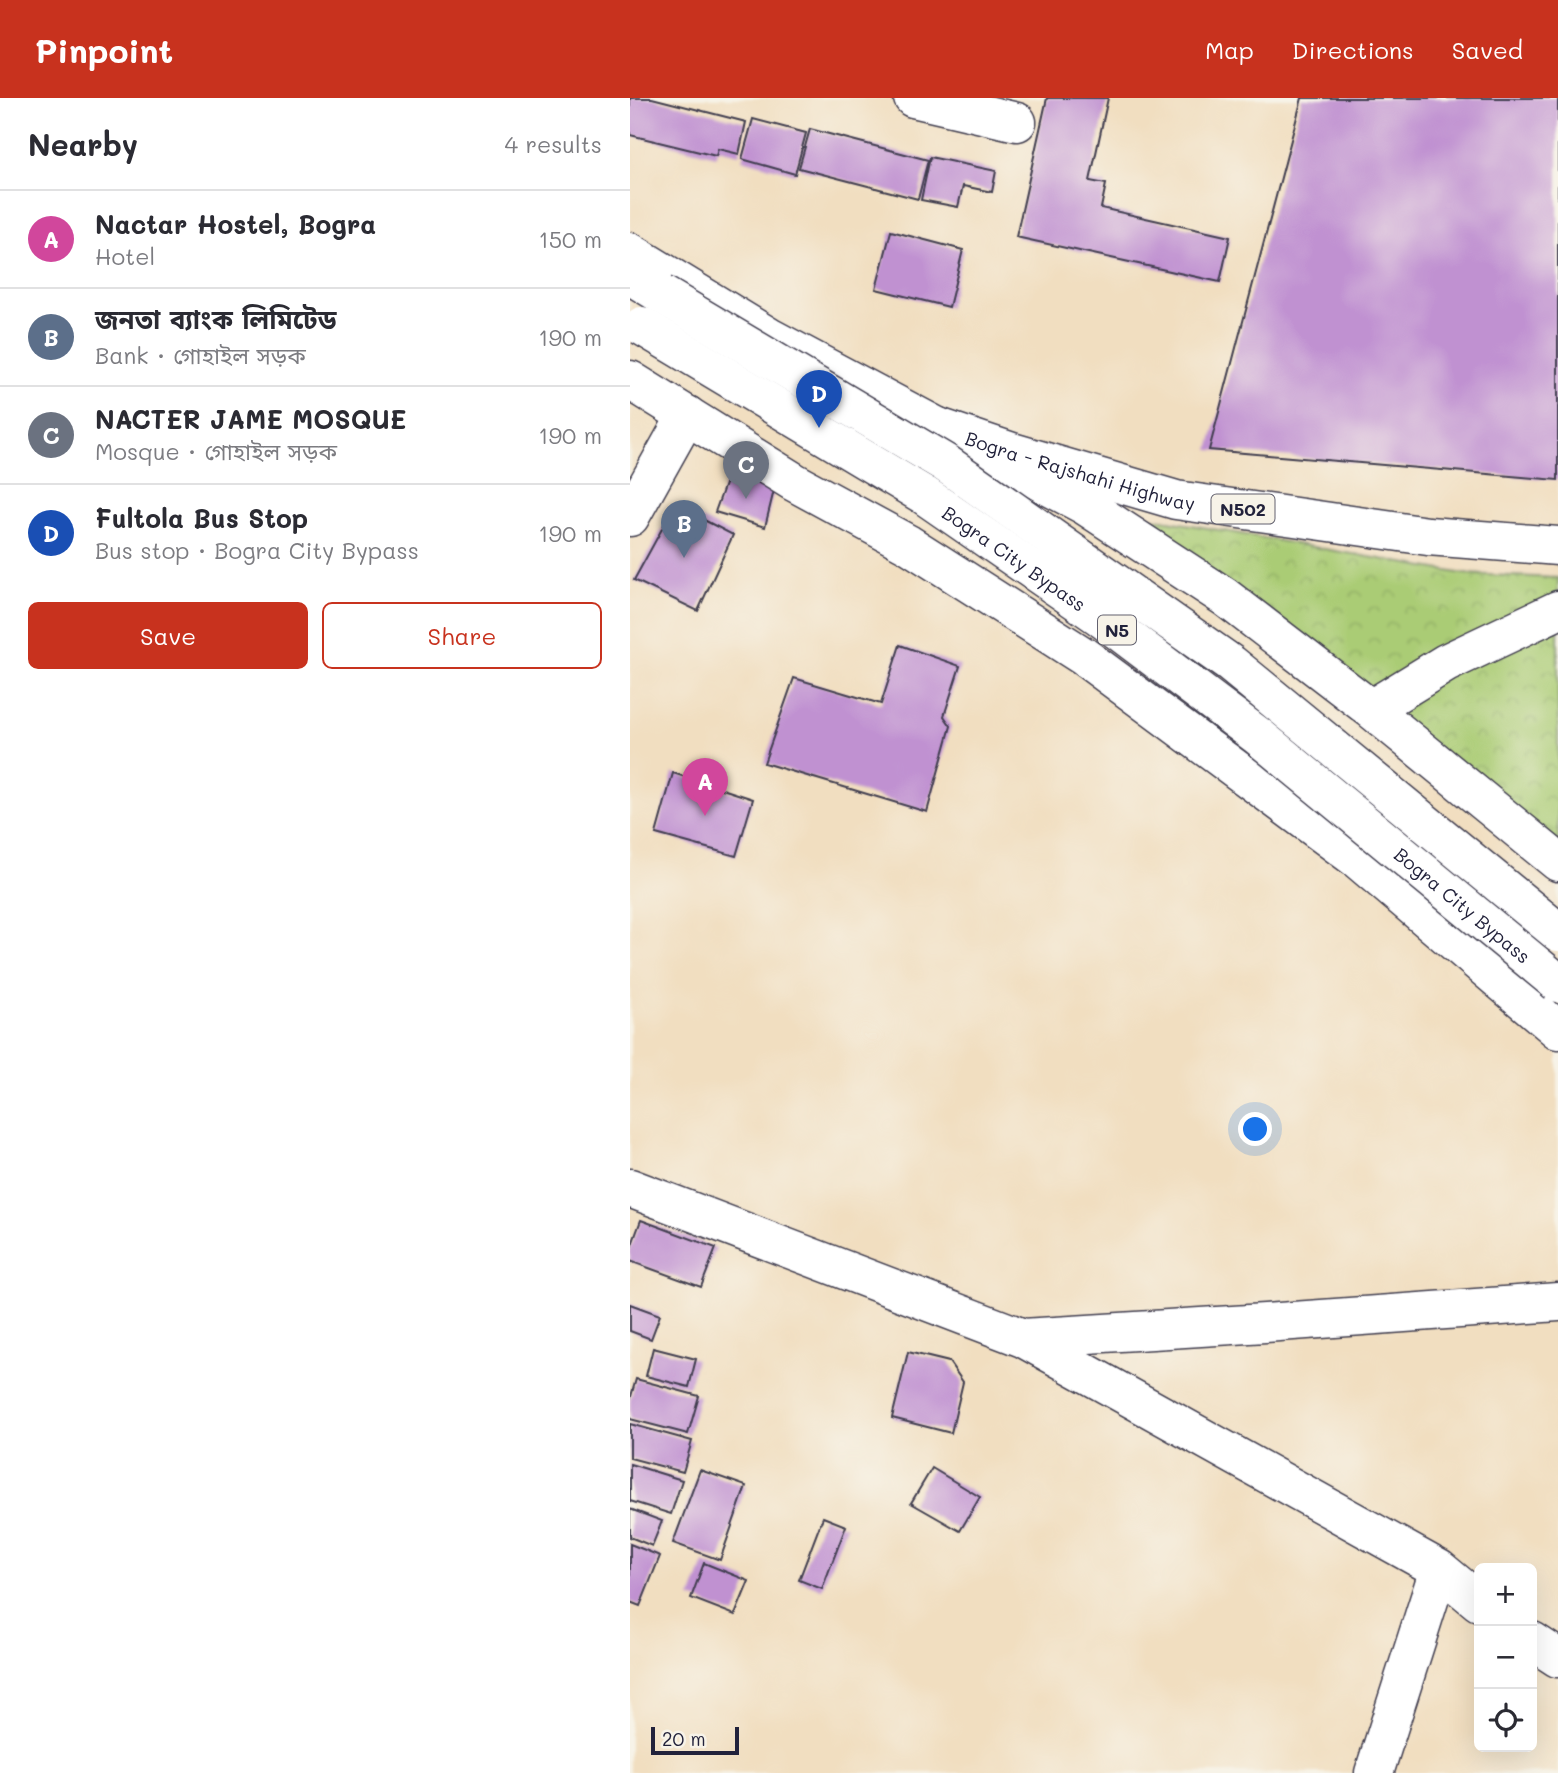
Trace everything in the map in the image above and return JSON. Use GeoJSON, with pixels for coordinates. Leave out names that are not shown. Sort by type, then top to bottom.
{"type":"FeatureCollection","features":[{"type":"Feature","properties":{"kind":"main road"},"geometry":{"type":"LineString","coordinates":[[913,98],[1017,122]]}},
{"type":"Feature","properties":{"kind":"main road"},"geometry":{"type":"LineString","coordinates":[[630,253],[769,337],[1087,506],[1225,597],[1415,744],[1558,862]]}},
{"type":"Feature","properties":{"kind":"main road","name":"Bogra City Bypass"},"geometry":{"type":"LineString","coordinates":[[645,284],[945,463],[1199,641],[1231,664],[1558,932]]}},
{"type":"Feature","properties":{"kind":"main road","name":"Bogra City Bypass"},"geometry":{"type":"LineString","coordinates":[[636,323],[924,495],[1099,616],[1258,736],[1558,983]]}},
{"type":"Feature","properties":{"kind":"main road"},"geometry":{"type":"LineString","coordinates":[[630,380],[794,482],[908,544],[1083,656],[1338,845],[1558,1030]]}},
{"type":"Feature","properties":{"kind":"main road"},"geometry":{"type":"LineString","coordinates":[[630,517],[687,415]]}},
{"type":"Feature","properties":{"kind":"main road","name":"Bogra - Rajshahi Highway"},"geometry":{"type":"LineString","coordinates":[[938,427],[1012,452],[1176,500],[1428,536],[1558,546]]}},
{"type":"Feature","properties":{"kind":"main road"},"geometry":{"type":"LineString","coordinates":[[1371,709],[1446,663],[1558,610]]}},
{"type":"Feature","properties":{"kind":"main road"},"geometry":{"type":"LineString","coordinates":[[1338,845],[1415,744]]}},
{"type":"Feature","properties":{"kind":"main road"},"geometry":{"type":"LineString","coordinates":[[630,1188],[1023,1338],[1439,1569],[1474,1598]]}},
{"type":"Feature","properties":{"kind":"main road"},"geometry":{"type":"LineString","coordinates":[[1023,1338],[1558,1302]]}},
{"type":"Feature","properties":{"kind":"main road"},"geometry":{"type":"LineString","coordinates":[[1374,1773],[1439,1569]]}},
{"type":"Feature","properties":{"kind":"main road"},"geometry":{"type":"LineString","coordinates":[[1537,1645],[1558,1658]]}},
{"type":"Feature","properties":{"kind":"green space"},"geometry":{"type":"Polygon","coordinates":[[[1130,514],[1464,574],[1558,578],[1558,847],[1130,514]]]}},
{"type":"Feature","properties":{"kind":"building"},"geometry":{"type":"Polygon","coordinates":[[[630,98],[652,98],[746,122],[739,154],[718,149],[716,156],[630,135],[630,98]]]}},
{"type":"Feature","properties":{"kind":"building"},"geometry":{"type":"Polygon","coordinates":[[[1047,98],[1108,98],[1090,181],[1106,184],[1101,208],[1230,237],[1220,282],[1016,237],[1047,98]]]}},
{"type":"Feature","properties":{"kind":"building"},"geometry":{"type":"Polygon","coordinates":[[[1302,98],[1558,98],[1558,480],[1209,450],[1302,98]]]}},
{"type":"Feature","properties":{"kind":"building"},"geometry":{"type":"Polygon","coordinates":[[[753,119],[806,133],[795,174],[742,159],[753,119]]]}},
{"type":"Feature","properties":{"kind":"building"},"geometry":{"type":"Polygon","coordinates":[[[810,129],[928,160],[918,199],[799,168],[810,129]]]}},
{"type":"Feature","properties":{"kind":"building"},"geometry":{"type":"Polygon","coordinates":[[[930,157],[996,171],[992,192],[963,186],[958,207],[921,200],[930,157]]]}},
{"type":"Feature","properties":{"kind":"building"},"geometry":{"type":"Polygon","coordinates":[[[891,231],[963,250],[949,307],[876,289],[891,231]]]}},
{"type":"Feature","properties":{"kind":"building"},"geometry":{"type":"Polygon","coordinates":[[[733,462],[775,486],[765,527],[715,512],[733,462]]]}},
{"type":"Feature","properties":{"kind":"building"},"geometry":{"type":"Polygon","coordinates":[[[675,505],[733,535],[698,611],[634,580],[675,505]]]}},
{"type":"Feature","properties":{"kind":"building"},"geometry":{"type":"Polygon","coordinates":[[[900,645],[960,666],[944,716],[951,726],[927,812],[764,763],[794,678],[881,704],[900,645]]]}},
{"type":"Feature","properties":{"kind":"building"},"geometry":{"type":"Polygon","coordinates":[[[673,773],[753,799],[736,856],[656,834],[673,773]]]}},
{"type":"Feature","properties":{"kind":"building"},"geometry":{"type":"Polygon","coordinates":[[[641,1220],[716,1248],[701,1287],[630,1261],[630,1250],[641,1220]]]}},
{"type":"Feature","properties":{"kind":"building"},"geometry":{"type":"Polygon","coordinates":[[[630,1304],[660,1315],[651,1339],[630,1331],[630,1304]]]}},
{"type":"Feature","properties":{"kind":"building"},"geometry":{"type":"Polygon","coordinates":[[[653,1348],[696,1359],[689,1387],[646,1376],[653,1348]]]}},
{"type":"Feature","properties":{"kind":"building"},"geometry":{"type":"Polygon","coordinates":[[[908,1352],[949,1362],[963,1382],[951,1433],[892,1418],[908,1352]]]}},
{"type":"Feature","properties":{"kind":"building"},"geometry":{"type":"Polygon","coordinates":[[[636,1379],[699,1396],[688,1434],[630,1419],[630,1400],[636,1379]]]}},
{"type":"Feature","properties":{"kind":"building"},"geometry":{"type":"Polygon","coordinates":[[[630,1424],[692,1441],[683,1472],[630,1458],[630,1424]]]}},
{"type":"Feature","properties":{"kind":"building"},"geometry":{"type":"Polygon","coordinates":[[[630,1464],[682,1480],[671,1514],[630,1501],[630,1464]]]}},
{"type":"Feature","properties":{"kind":"building"},"geometry":{"type":"Polygon","coordinates":[[[932,1468],[980,1497],[960,1531],[911,1503],[932,1468]]]}},
{"type":"Feature","properties":{"kind":"building"},"geometry":{"type":"Polygon","coordinates":[[[700,1470],[746,1486],[720,1560],[673,1543],[700,1470]]]}},
{"type":"Feature","properties":{"kind":"building"},"geometry":{"type":"Polygon","coordinates":[[[630,1509],[662,1521],[652,1546],[630,1537],[630,1509]]]}},
{"type":"Feature","properties":{"kind":"building"},"geometry":{"type":"Polygon","coordinates":[[[823,1517],[846,1526],[822,1589],[799,1580],[823,1517]]]}},
{"type":"Feature","properties":{"kind":"building"},"geometry":{"type":"Polygon","coordinates":[[[630,1544],[660,1556],[640,1606],[630,1602],[630,1544]]]}},
{"type":"Feature","properties":{"kind":"building"},"geometry":{"type":"Polygon","coordinates":[[[704,1563],[749,1581],[735,1615],[691,1598],[704,1563]]]}},
{"type":"Feature","properties":{"kind":"place","name":"Fultola Bus Stop"},"geometry":{"type":"Point","coordinates":[819,428]}},
{"type":"Feature","properties":{"kind":"place","name":"NACTER JAME MOSQUE"},"geometry":{"type":"Point","coordinates":[746,499]}},
{"type":"Feature","properties":{"kind":"place","name":"জনতা ব্যাংক লিমিটেড"},"geometry":{"type":"Point","coordinates":[684,558]}},
{"type":"Feature","properties":{"kind":"place","name":"Nactar Hostel, Bogra"},"geometry":{"type":"Point","coordinates":[705,816]}}]}
